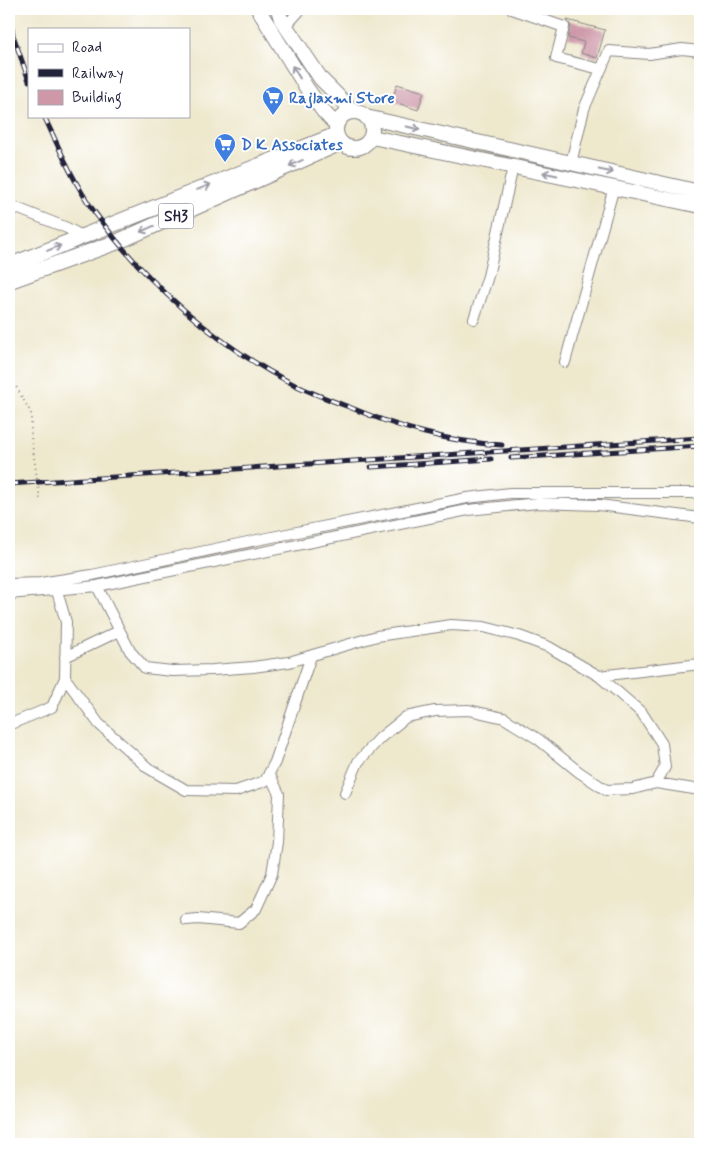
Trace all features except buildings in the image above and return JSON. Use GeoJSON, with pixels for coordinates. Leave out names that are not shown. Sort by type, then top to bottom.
{"type":"FeatureCollection","features":[{"type":"Feature","properties":{"kind":"main road"},"geometry":{"type":"LineString","coordinates":[[258,9],[306,88],[348,148],[358,149],[366,145],[372,137],[372,126],[321,78],[281,19],[278,9]]}},
{"type":"Feature","properties":{"kind":"main road"},"geometry":{"type":"LineString","coordinates":[[337,134],[342,115],[360,114],[700,192]]}},
{"type":"Feature","properties":{"kind":"main road","name":"SH3"},"geometry":{"type":"LineString","coordinates":[[9,266],[337,134]]}},
{"type":"Feature","properties":{"kind":"main road","name":"SH3"},"geometry":{"type":"LineString","coordinates":[[9,281],[117,242],[337,134]]}},
{"type":"Feature","properties":{"kind":"main road"},"geometry":{"type":"LineString","coordinates":[[372,137],[700,206]]}},
{"type":"Feature","properties":{"kind":"street"},"geometry":{"type":"LineString","coordinates":[[286,26],[301,9]]}},
{"type":"Feature","properties":{"kind":"street"},"geometry":{"type":"LineString","coordinates":[[512,9],[564,27],[556,58],[600,69]]}},
{"type":"Feature","properties":{"kind":"street"},"geometry":{"type":"LineString","coordinates":[[571,163],[584,109],[609,51],[649,54],[682,48],[700,51]]}},
{"type":"Feature","properties":{"kind":"street"},"geometry":{"type":"LineString","coordinates":[[474,319],[488,276],[513,167]]}},
{"type":"Feature","properties":{"kind":"street"},"geometry":{"type":"LineString","coordinates":[[565,362],[614,188]]}},
{"type":"Feature","properties":{"kind":"street"},"geometry":{"type":"LineString","coordinates":[[9,205],[67,228],[82,236]]}},
{"type":"Feature","properties":{"kind":"street"},"geometry":{"type":"LineString","coordinates":[[9,584],[40,583],[92,575],[476,497],[510,493],[700,493]]}},
{"type":"Feature","properties":{"kind":"street"},"geometry":{"type":"LineString","coordinates":[[9,594],[97,586],[477,510],[538,503],[599,505],[700,518]]}},
{"type":"Feature","properties":{"kind":"street"},"geometry":{"type":"LineString","coordinates":[[97,586],[130,651],[145,668],[172,671],[213,670],[289,662],[376,636],[451,625],[484,627],[519,636],[549,647],[599,676],[642,713],[662,744],[666,767],[656,783]]}},
{"type":"Feature","properties":{"kind":"street"},"geometry":{"type":"LineString","coordinates":[[9,723],[52,707],[65,678],[66,622],[57,591]]}},
{"type":"Feature","properties":{"kind":"street"},"geometry":{"type":"LineString","coordinates":[[65,657],[119,631]]}},
{"type":"Feature","properties":{"kind":"street"},"geometry":{"type":"LineString","coordinates":[[65,678],[99,724],[148,768],[186,790],[236,791],[265,781],[288,727],[311,656]]}},
{"type":"Feature","properties":{"kind":"street"},"geometry":{"type":"LineString","coordinates":[[599,676],[700,664]]}},
{"type":"Feature","properties":{"kind":"street"},"geometry":{"type":"LineString","coordinates":[[345,793],[358,762],[380,738],[406,717],[435,711],[468,710],[504,718],[538,738],[579,772],[606,790],[632,789],[656,783],[700,790]]}},
{"type":"Feature","properties":{"kind":"street"},"geometry":{"type":"LineString","coordinates":[[186,920],[198,919],[239,923],[256,909],[272,874],[277,842],[279,794],[269,773]]}},
{"type":"Feature","properties":{"kind":"path"},"geometry":{"type":"LineString","coordinates":[[9,374],[31,413],[31,436],[39,502]]}},
{"type":"Feature","properties":{"kind":"path"},"geometry":{"type":"LineString","coordinates":[[32,468],[36,466]]}},
{"type":"Feature","properties":{"kind":"railway"},"geometry":{"type":"LineString","coordinates":[[9,12],[13,35],[28,78]]}},
{"type":"Feature","properties":{"kind":"railway"},"geometry":{"type":"LineString","coordinates":[[45,118],[79,188],[93,210],[135,262],[182,309],[208,330],[264,368],[328,399],[424,433],[462,441],[502,445]]}},
{"type":"Feature","properties":{"kind":"railway"},"geometry":{"type":"LineString","coordinates":[[9,484],[700,438]]}},
{"type":"Feature","properties":{"kind":"railway"},"geometry":{"type":"LineString","coordinates":[[511,458],[700,446]]}},
{"type":"Feature","properties":{"kind":"railway"},"geometry":{"type":"LineString","coordinates":[[371,467],[491,459]]}},
{"type":"Feature","properties":{"kind":"place","name":"Rajlaxmi Store"},"geometry":{"type":"Point","coordinates":[273,116]}},
{"type":"Feature","properties":{"kind":"place","name":"D K Associates"},"geometry":{"type":"Point","coordinates":[225,163]}}]}
